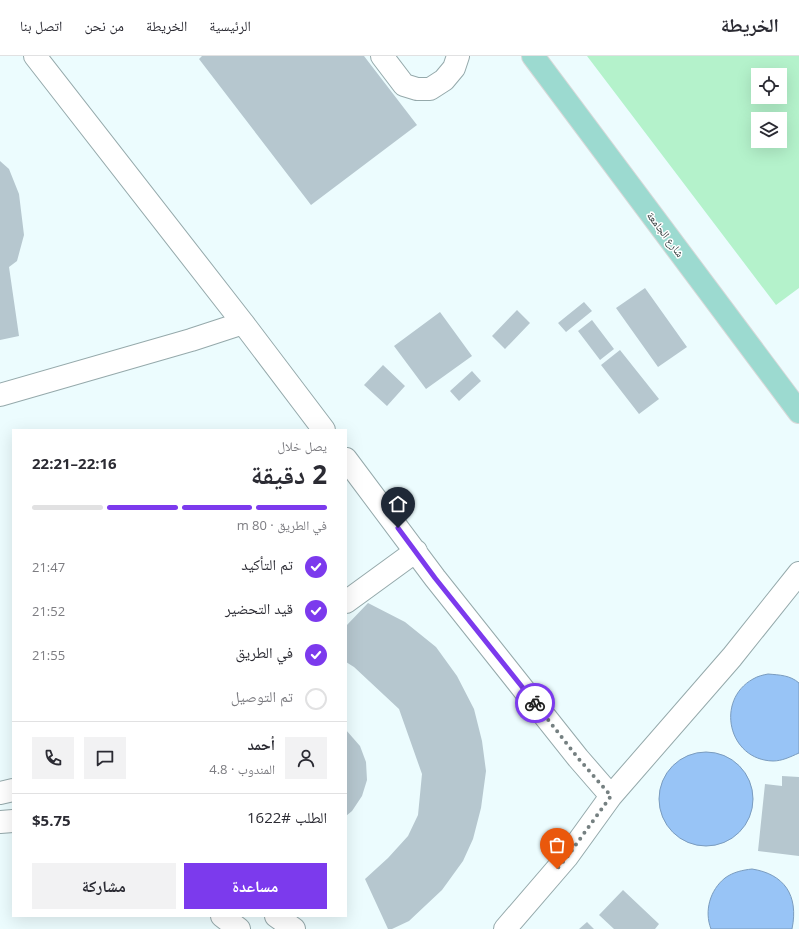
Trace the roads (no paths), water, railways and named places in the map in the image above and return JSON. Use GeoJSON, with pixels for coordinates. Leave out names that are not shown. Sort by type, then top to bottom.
{"type":"FeatureCollection","features":[{"type":"Feature","properties":{"kind":"main road","name":"شارع الجامعة"},"geometry":{"type":"LineString","coordinates":[[533,56],[799,412]]}},
{"type":"Feature","properties":{"kind":"street"},"geometry":{"type":"LineString","coordinates":[[35,56],[243,323],[323,429]]}},
{"type":"Feature","properties":{"kind":"street"},"geometry":{"type":"LineString","coordinates":[[382,56],[404,85],[417,89],[430,90],[444,80],[454,68],[458,56]]}},
{"type":"Feature","properties":{"kind":"street"},"geometry":{"type":"LineString","coordinates":[[0,395],[191,340],[243,323]]}},
{"type":"Feature","properties":{"kind":"street"},"geometry":{"type":"LineString","coordinates":[[347,460],[416,550],[435,578],[578,758],[611,796]]}},
{"type":"Feature","properties":{"kind":"street"},"geometry":{"type":"LineString","coordinates":[[347,601],[416,550]]}},
{"type":"Feature","properties":{"kind":"street"},"geometry":{"type":"LineString","coordinates":[[505,929],[567,857],[611,796],[732,657],[799,573]]}},
{"type":"Feature","properties":{"kind":"street"},"geometry":{"type":"LineString","coordinates":[[0,793],[12,790]]}},
{"type":"Feature","properties":{"kind":"street"},"geometry":{"type":"LineString","coordinates":[[0,822],[12,821]]}},
{"type":"Feature","properties":{"kind":"street"},"geometry":{"type":"LineString","coordinates":[[223,917],[239,929]]}},
{"type":"Feature","properties":{"kind":"street"},"geometry":{"type":"LineString","coordinates":[[277,917],[294,929]]}},
{"type":"Feature","properties":{"kind":"water"},"geometry":{"type":"Polygon","coordinates":[[[768,674],[788,677],[799,683],[799,753],[776,761],[758,758],[746,751],[737,740],[732,728],[731,714],[734,701],[741,689],[753,679],[768,674]]]}},
{"type":"Feature","properties":{"kind":"water"},"geometry":{"type":"Polygon","coordinates":[[[706,752],[724,756],[739,766],[749,781],[753,799],[749,817],[739,832],[724,842],[706,846],[688,842],[673,832],[663,817],[659,799],[663,781],[673,766],[688,756],[706,752]]]}},
{"type":"Feature","properties":{"kind":"water"},"geometry":{"type":"Polygon","coordinates":[[[752,869],[773,876],[781,881],[787,888],[791,896],[793,906],[794,917],[792,929],[711,929],[708,908],[716,888],[731,874],[752,869]]]}}]}
